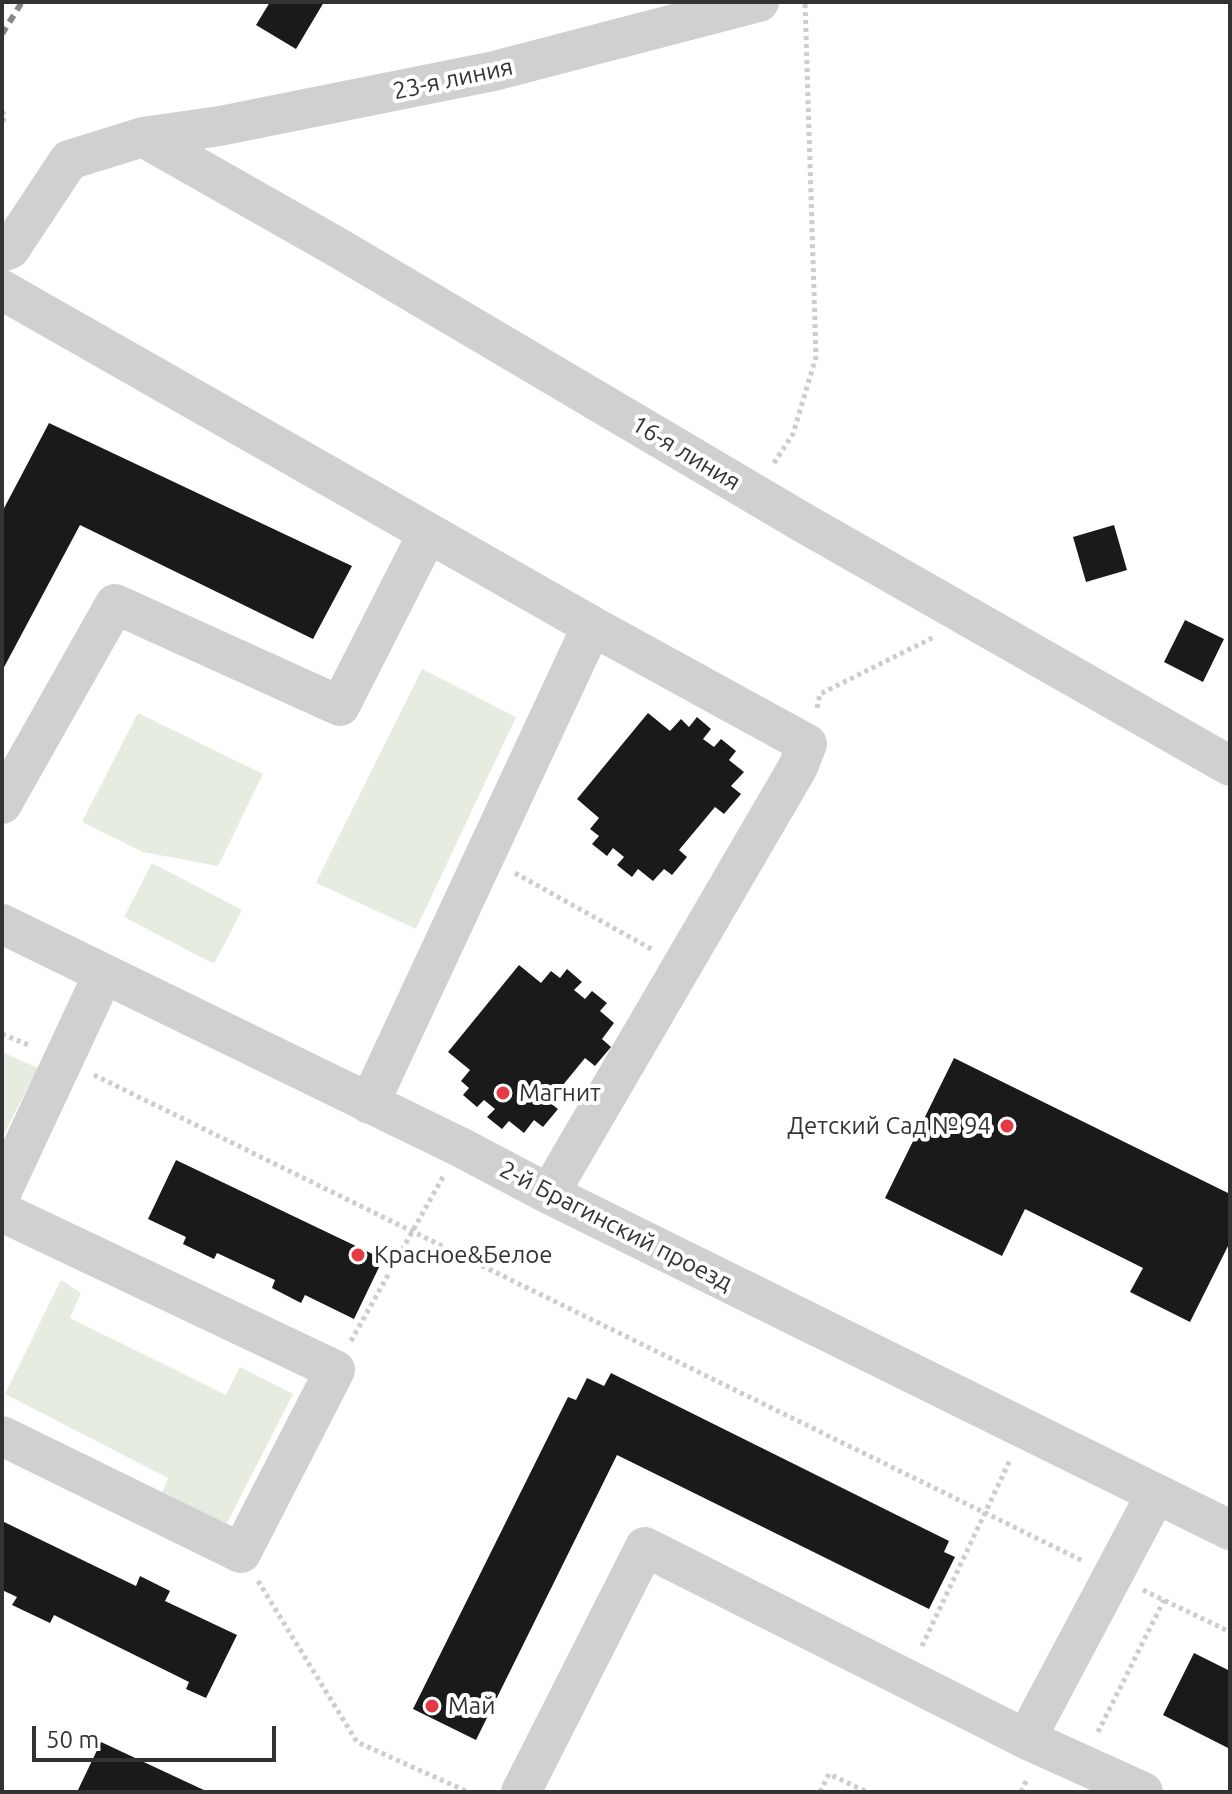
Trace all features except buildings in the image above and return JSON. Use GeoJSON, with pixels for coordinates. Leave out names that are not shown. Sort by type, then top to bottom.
{"type":"FeatureCollection","features":[{"type":"Feature","properties":{"kind":"street","name":"23-я линия"},"geometry":{"type":"LineString","coordinates":[[2,252],[10,249],[69,160],[143,137],[220,126],[494,71],[759,2]]}},
{"type":"Feature","properties":{"kind":"street","name":"16-я линия"},"geometry":{"type":"LineString","coordinates":[[143,137],[971,619],[1230,766]]}},
{"type":"Feature","properties":{"kind":"street"},"geometry":{"type":"LineString","coordinates":[[2,290],[427,535],[807,744],[798,767],[549,1194]]}},
{"type":"Feature","properties":{"kind":"street"},"geometry":{"type":"LineString","coordinates":[[2,804],[115,604],[340,706],[427,535]]}},
{"type":"Feature","properties":{"kind":"street"},"geometry":{"type":"LineString","coordinates":[[369,1104],[592,626]]}},
{"type":"Feature","properties":{"kind":"street","name":"2-й Брагинский проезд"},"geometry":{"type":"LineString","coordinates":[[2,924],[460,1147],[549,1194],[1230,1530]]}},
{"type":"Feature","properties":{"kind":"street"},"geometry":{"type":"LineString","coordinates":[[2,1191],[103,975]]}},
{"type":"Feature","properties":{"kind":"street"},"geometry":{"type":"LineString","coordinates":[[2,1212],[335,1370],[241,1553],[2,1436]]}},
{"type":"Feature","properties":{"kind":"street"},"geometry":{"type":"LineString","coordinates":[[1026,1739],[1156,1494]]}},
{"type":"Feature","properties":{"kind":"street"},"geometry":{"type":"LineString","coordinates":[[521,1792],[645,1547],[1026,1739],[1143,1792]]}},
{"type":"Feature","properties":{"kind":"path"},"geometry":{"type":"LineString","coordinates":[[777,472],[774,461],[793,434],[797,411],[816,357],[805,2]]}},
{"type":"Feature","properties":{"kind":"path"},"geometry":{"type":"LineString","coordinates":[[2,112],[6,116],[2,122]]}},
{"type":"Feature","properties":{"kind":"path"},"geometry":{"type":"LineString","coordinates":[[807,744],[820,694],[971,619]]}},
{"type":"Feature","properties":{"kind":"path"},"geometry":{"type":"LineString","coordinates":[[483,855],[681,966]]}},
{"type":"Feature","properties":{"kind":"path"},"geometry":{"type":"LineString","coordinates":[[63,1060],[1230,1632]]}},
{"type":"Feature","properties":{"kind":"path"},"geometry":{"type":"LineString","coordinates":[[335,1370],[460,1147]]}},
{"type":"Feature","properties":{"kind":"path"},"geometry":{"type":"LineString","coordinates":[[919,1651],[1024,1430]]}},
{"type":"Feature","properties":{"kind":"path"},"geometry":{"type":"LineString","coordinates":[[241,1553],[357,1742],[468,1792]]}},
{"type":"Feature","properties":{"kind":"path"},"geometry":{"type":"LineString","coordinates":[[1096,1735],[1164,1600]]}},
{"type":"Feature","properties":{"kind":"path"},"geometry":{"type":"LineString","coordinates":[[820,1792],[829,1774],[867,1792]]}},
{"type":"Feature","properties":{"kind":"shaded area"},"geometry":{"type":"Polygon","coordinates":[[[422,669],[516,717],[416,929],[316,883],[422,669]]]}},
{"type":"Feature","properties":{"kind":"shaded area"},"geometry":{"type":"Polygon","coordinates":[[[138,713],[263,774],[218,866],[143,852],[82,822],[138,713]]]}},
{"type":"Feature","properties":{"kind":"shaded area"},"geometry":{"type":"Polygon","coordinates":[[[152,863],[242,910],[214,964],[124,917],[152,863]]]}},
{"type":"Feature","properties":{"kind":"shaded area"},"geometry":{"type":"Polygon","coordinates":[[[2,1052],[38,1068],[2,1138],[2,1052]]]}},
{"type":"Feature","properties":{"kind":"shaded area"},"geometry":{"type":"Polygon","coordinates":[[[61,1280],[81,1293],[70,1318],[226,1395],[240,1367],[293,1394],[225,1527],[160,1498],[168,1478],[5,1394],[61,1280]]]}},
{"type":"Feature","properties":{"kind":"railway"},"geometry":{"type":"LineString","coordinates":[[2,34],[22,2]]}},
{"type":"Feature","properties":{"kind":"place","name":"Магнит"},"geometry":{"type":"Point","coordinates":[503,1093]}},
{"type":"Feature","properties":{"kind":"place","name":"Детский Сад № 94"},"geometry":{"type":"Point","coordinates":[1007,1126]}},
{"type":"Feature","properties":{"kind":"place","name":"Красное&Белое"},"geometry":{"type":"Point","coordinates":[358,1255]}},
{"type":"Feature","properties":{"kind":"place","name":"Май"},"geometry":{"type":"Point","coordinates":[432,1706]}}]}
